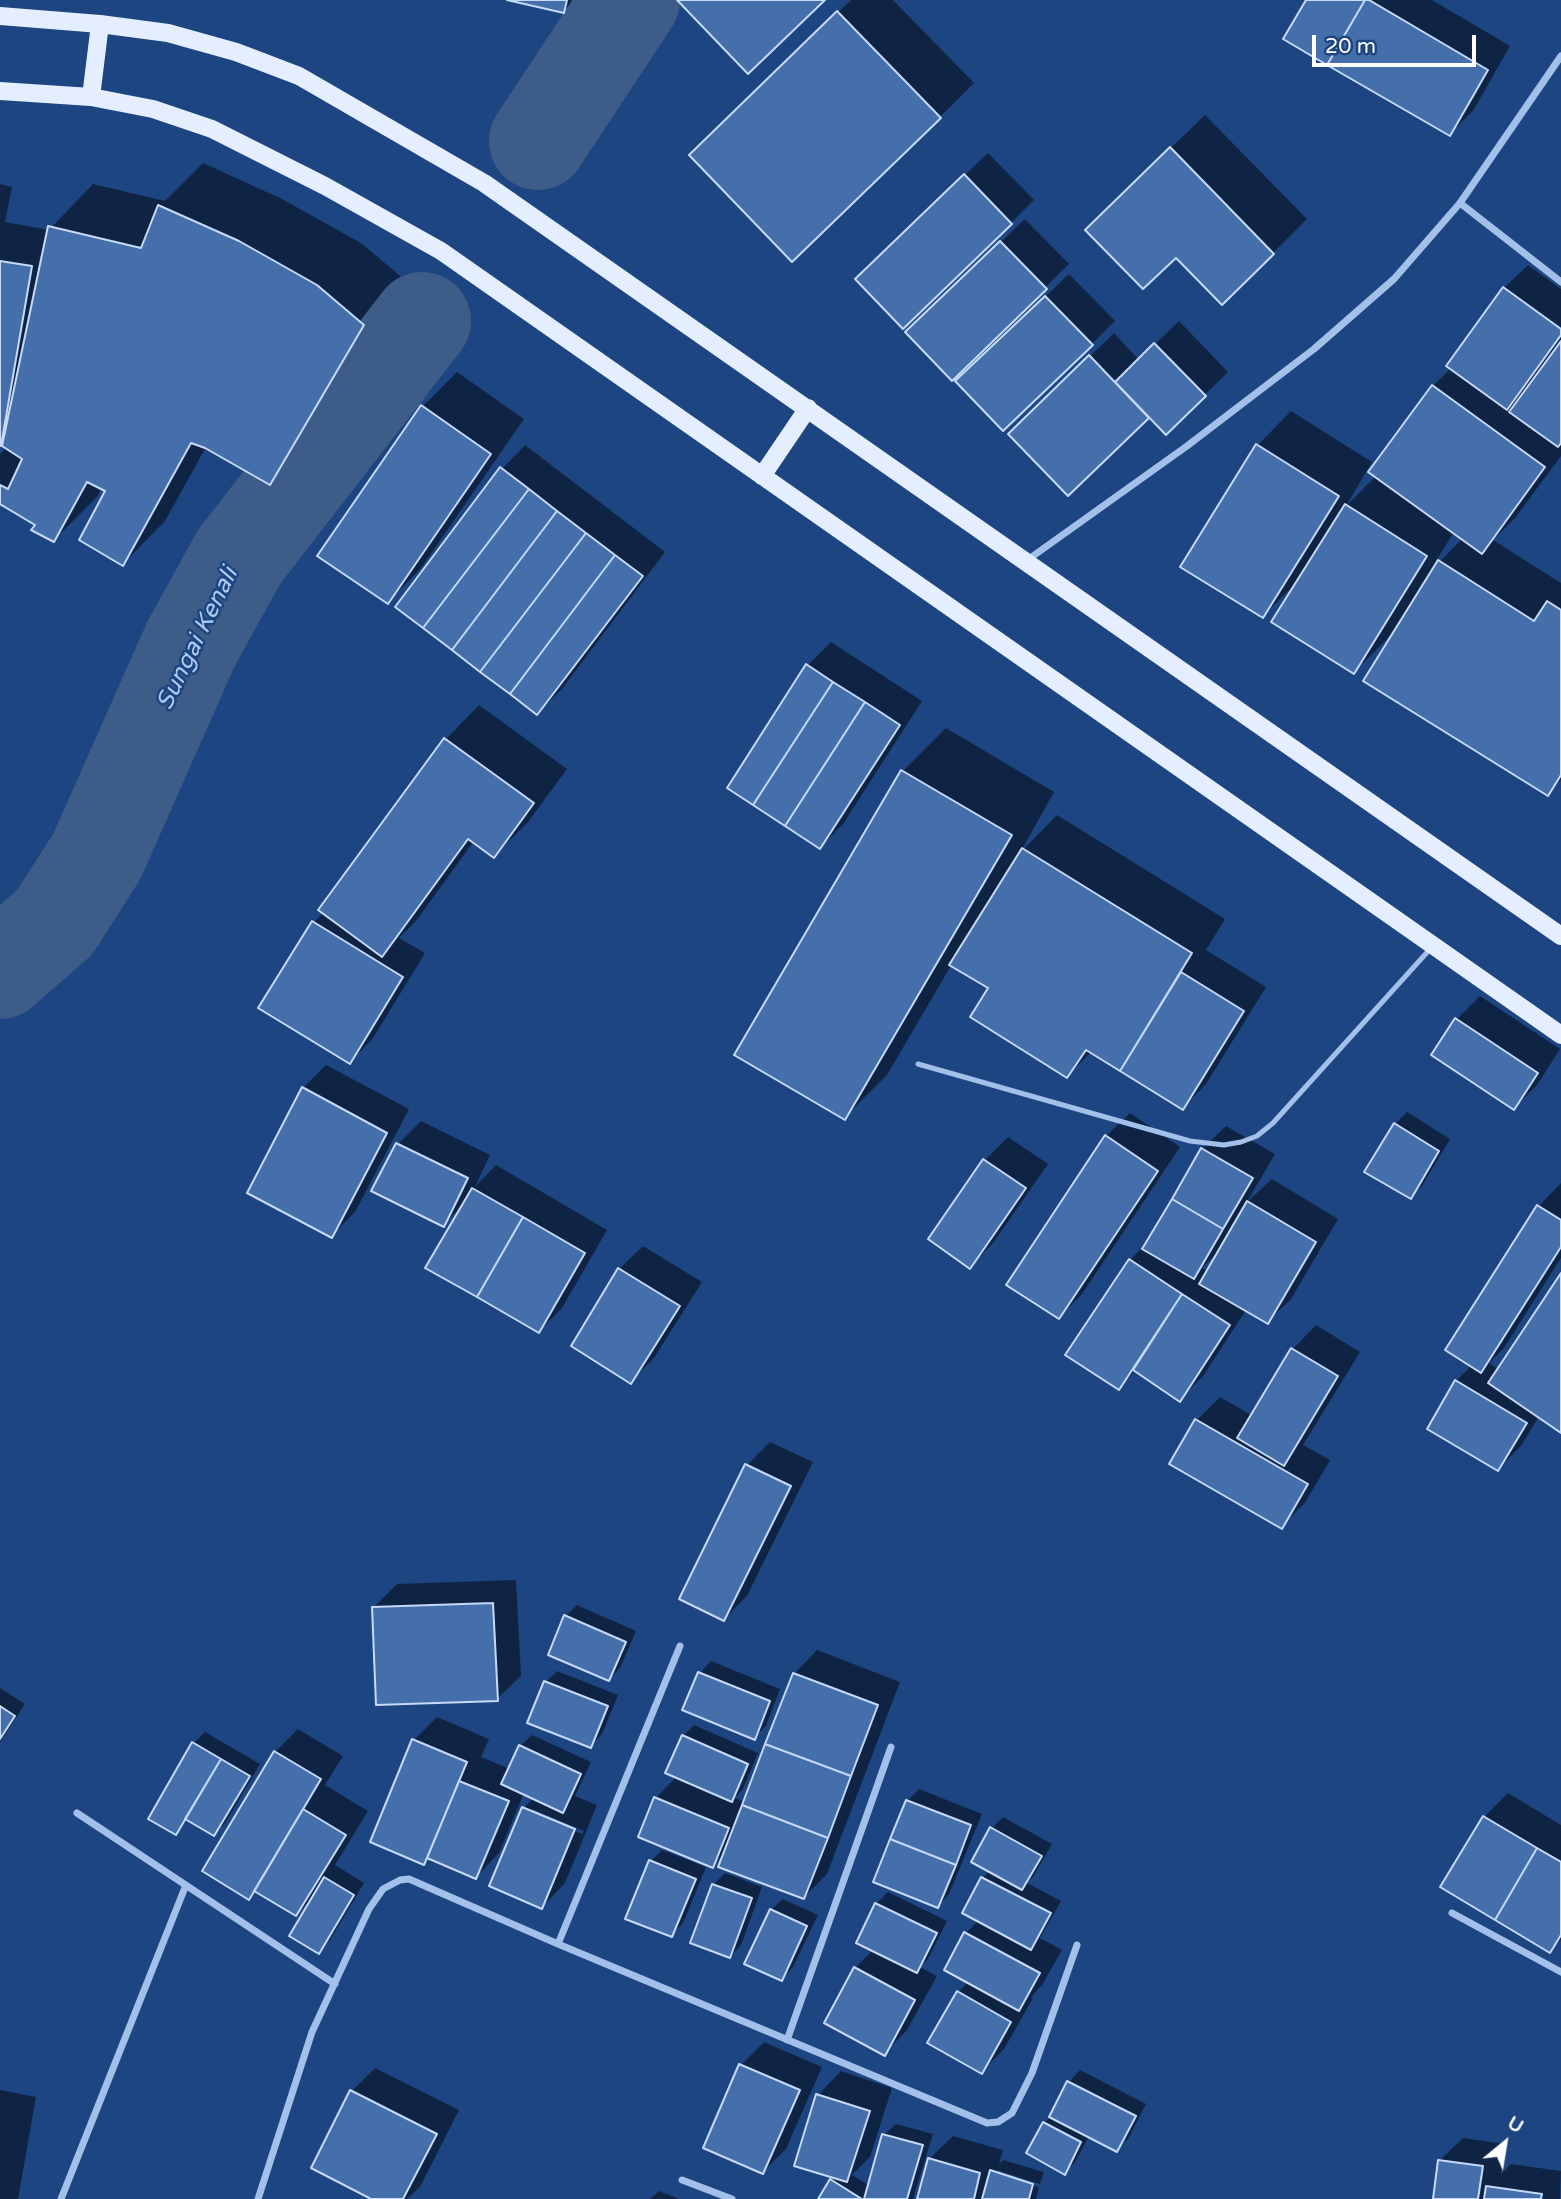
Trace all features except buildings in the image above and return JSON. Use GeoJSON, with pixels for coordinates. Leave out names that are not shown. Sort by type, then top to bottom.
{"type":"FeatureCollection","features":[{"type":"Feature","properties":{"kind":"main road"},"geometry":{"type":"LineString","coordinates":[[0,16],[100,24],[168,33],[236,52],[299,76],[484,183],[1561,936]]}},
{"type":"Feature","properties":{"kind":"main road"},"geometry":{"type":"LineString","coordinates":[[91,97],[100,24]]}},
{"type":"Feature","properties":{"kind":"main road"},"geometry":{"type":"LineString","coordinates":[[0,91],[91,97],[153,109],[212,130],[325,186],[441,251],[1561,1035]]}},
{"type":"Feature","properties":{"kind":"main road"},"geometry":{"type":"LineString","coordinates":[[762,476],[808,408]]}},
{"type":"Feature","properties":{"kind":"street"},"geometry":{"type":"LineString","coordinates":[[1025,561],[1187,446],[1314,349],[1394,279],[1460,203],[1561,56]]}},
{"type":"Feature","properties":{"kind":"street"},"geometry":{"type":"LineString","coordinates":[[1460,203],[1561,282]]}},
{"type":"Feature","properties":{"kind":"street"},"geometry":{"type":"LineString","coordinates":[[558,1944],[680,1646]]}},
{"type":"Feature","properties":{"kind":"street"},"geometry":{"type":"LineString","coordinates":[[787,2039],[891,1747]]}},
{"type":"Feature","properties":{"kind":"street"},"geometry":{"type":"LineString","coordinates":[[77,1813],[335,1983]]}},
{"type":"Feature","properties":{"kind":"street"},"geometry":{"type":"LineString","coordinates":[[258,2199],[312,2032],[376,1896],[400,1880],[409,1879],[987,2123],[998,2122],[1012,2113],[1032,2073],[1077,1945]]}},
{"type":"Feature","properties":{"kind":"street"},"geometry":{"type":"LineString","coordinates":[[61,2199],[186,1885]]}},
{"type":"Feature","properties":{"kind":"street"},"geometry":{"type":"LineString","coordinates":[[1452,1913],[1561,1972]]}},
{"type":"Feature","properties":{"kind":"street"},"geometry":{"type":"LineString","coordinates":[[682,2180],[732,2199]]}},
{"type":"Feature","properties":{"kind":"lane"},"geometry":{"type":"LineString","coordinates":[[918,1064],[1190,1141],[1224,1145],[1241,1142],[1257,1136],[1273,1123],[1433,945]]}},
{"type":"Feature","properties":{"kind":"waterway"},"geometry":{"type":"LineString","coordinates":[[538,141],[631,0]]}},
{"type":"Feature","properties":{"kind":"waterway","name":"Sungai Kenali"},"geometry":{"type":"LineString","coordinates":[[0,970],[55,922],[97,856],[191,644],[239,557],[422,321]]}}]}
